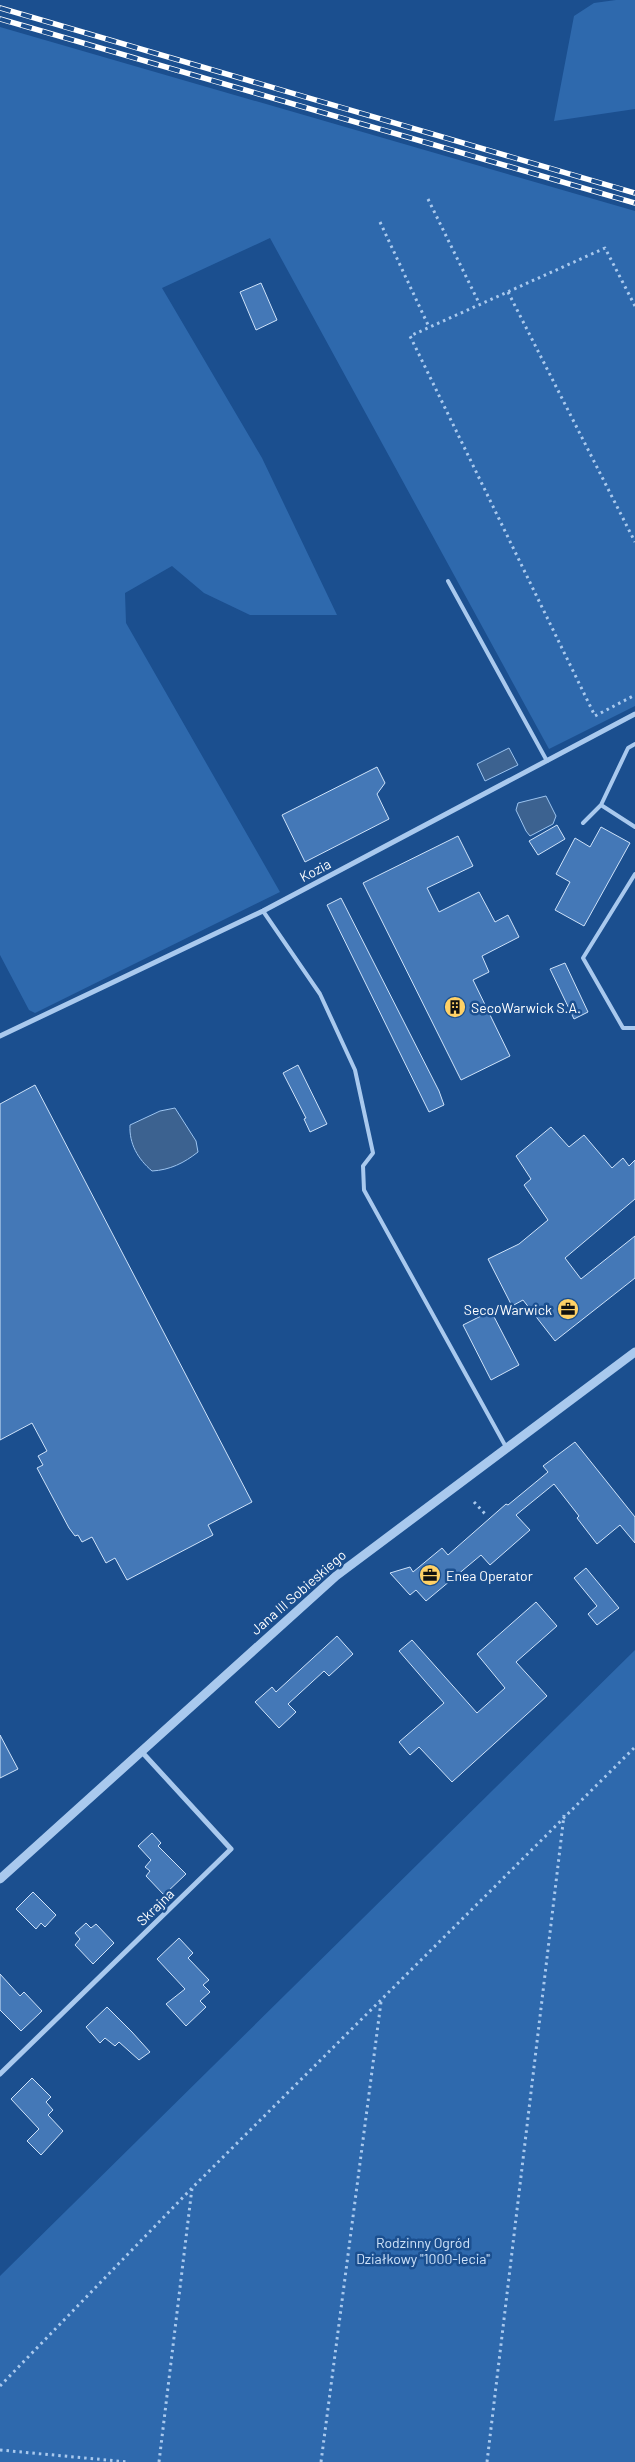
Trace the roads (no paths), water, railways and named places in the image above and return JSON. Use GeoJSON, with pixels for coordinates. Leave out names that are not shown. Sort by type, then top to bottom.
{"type":"FeatureCollection","features":[{"type":"Feature","properties":{"kind":"street","name":"Kozia"},"geometry":{"type":"LineString","coordinates":[[0,1036],[263,911],[635,714]]}},
{"type":"Feature","properties":{"kind":"street","name":"Jana III Sobieskiego"},"geometry":{"type":"LineString","coordinates":[[0,1879],[336,1576],[635,1352]]}},
{"type":"Feature","properties":{"kind":"street","name":"Skrajna"},"geometry":{"type":"LineString","coordinates":[[0,2074],[231,1849],[140,1751]]}},
{"type":"Feature","properties":{"kind":"lane"},"geometry":{"type":"LineString","coordinates":[[448,581],[547,761]]}},
{"type":"Feature","properties":{"kind":"lane"},"geometry":{"type":"LineString","coordinates":[[584,824],[601,805],[628,748],[635,744]]}},
{"type":"Feature","properties":{"kind":"lane"},"geometry":{"type":"LineString","coordinates":[[601,805],[635,827]]}},
{"type":"Feature","properties":{"kind":"lane"},"geometry":{"type":"LineString","coordinates":[[635,874],[584,958],[623,1028],[635,1028]]}},
{"type":"Feature","properties":{"kind":"lane"},"geometry":{"type":"LineString","coordinates":[[263,911],[320,994],[355,1070],[373,1153],[363,1166],[364,1190],[506,1448]]}},
{"type":"Feature","properties":{"kind":"railway"},"geometry":{"type":"LineString","coordinates":[[0,8],[635,193]]}},
{"type":"Feature","properties":{"kind":"railway"},"geometry":{"type":"LineString","coordinates":[[0,19],[635,203]]}},
{"type":"Feature","properties":{"kind":"place","name":"SecoWarwick S.A."},"geometry":{"type":"Point","coordinates":[455,1007]}},
{"type":"Feature","properties":{"kind":"place","name":"Seco/Warwick"},"geometry":{"type":"Point","coordinates":[568,1309]}},
{"type":"Feature","properties":{"kind":"place","name":"Enea Operator"},"geometry":{"type":"Point","coordinates":[430,1575]}},
{"type":"Feature","properties":{"kind":"park label","name":"Rodzinny Ogród Działkowy \"1000-lecia\""},"geometry":{"type":"Point","coordinates":[423,2250]}}]}
